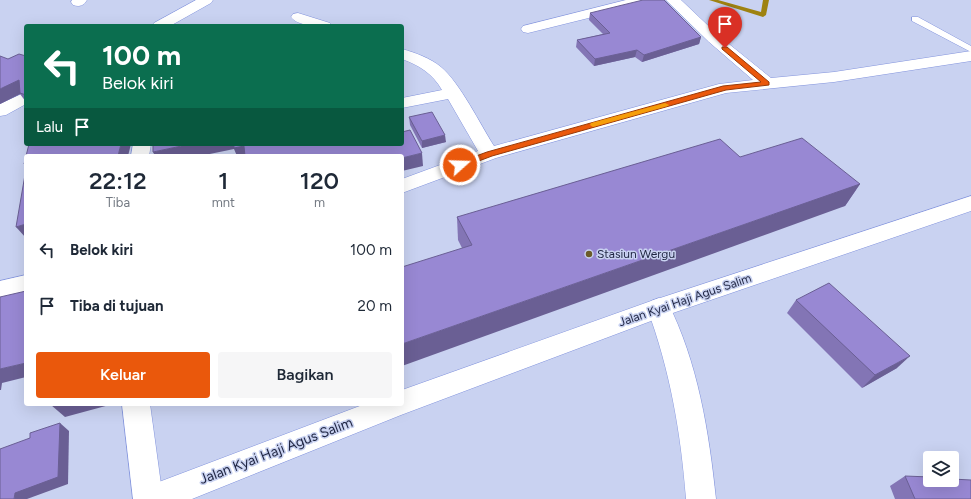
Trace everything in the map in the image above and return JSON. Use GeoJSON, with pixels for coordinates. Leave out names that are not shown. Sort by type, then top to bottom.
{"type":"FeatureCollection","features":[{"type":"Feature","properties":{"kind":"street"},"geometry":{"type":"LineString","coordinates":[[163,24],[206,0]]}},
{"type":"Feature","properties":{"kind":"street"},"geometry":{"type":"LineString","coordinates":[[528,29],[644,0]]}},
{"type":"Feature","properties":{"kind":"street"},"geometry":{"type":"LineString","coordinates":[[673,0],[714,39],[766,83]]}},
{"type":"Feature","properties":{"kind":"street"},"geometry":{"type":"LineString","coordinates":[[298,17],[318,24]]}},
{"type":"Feature","properties":{"kind":"street"},"geometry":{"type":"LineString","coordinates":[[404,55],[417,59],[435,70],[446,82],[489,154]]}},
{"type":"Feature","properties":{"kind":"street"},"geometry":{"type":"LineString","coordinates":[[404,185],[489,154],[725,88],[834,77],[971,56]]}},
{"type":"Feature","properties":{"kind":"street"},"geometry":{"type":"LineString","coordinates":[[404,103],[452,93]]}},
{"type":"Feature","properties":{"kind":"street"},"geometry":{"type":"LineString","coordinates":[[0,111],[24,98]]}},
{"type":"Feature","properties":{"kind":"street","name":"Jalan Kyai Haji Agus Salim"},"geometry":{"type":"LineString","coordinates":[[404,401],[659,308],[971,203]]}},
{"type":"Feature","properties":{"kind":"street"},"geometry":{"type":"LineString","coordinates":[[0,290],[24,284]]}},
{"type":"Feature","properties":{"kind":"street"},"geometry":{"type":"LineString","coordinates":[[659,308],[671,337],[679,364],[698,462],[701,499]]}},
{"type":"Feature","properties":{"kind":"street"},"geometry":{"type":"LineString","coordinates":[[136,406],[148,499]]}},
{"type":"Feature","properties":{"kind":"street","name":"Jalan Kyai Haji Agus Salim"},"geometry":{"type":"LineString","coordinates":[[154,499],[393,406]]}},
{"type":"Feature","properties":{"kind":"lane"},"geometry":{"type":"LineString","coordinates":[[914,19],[971,49]]}},
{"type":"Feature","properties":{"kind":"building"},"geometry":{"type":"Polygon","coordinates":[[[643,0],[664,0],[701,37],[644,55],[637,50],[595,59],[577,40],[610,33],[590,13],[643,0]]]}},
{"type":"Feature","properties":{"kind":"building"},"geometry":{"type":"Polygon","coordinates":[[[19,54],[24,55],[24,94],[20,93],[19,80],[0,89],[0,56],[8,59],[19,54]]]}},
{"type":"Feature","properties":{"kind":"building"},"geometry":{"type":"Polygon","coordinates":[[[432,112],[445,135],[422,141],[409,117],[432,112]]]}},
{"type":"Feature","properties":{"kind":"building"},"geometry":{"type":"Polygon","coordinates":[[[410,130],[422,153],[404,158],[404,154],[245,154],[244,146],[404,146],[404,132],[410,130]]]}},
{"type":"Feature","properties":{"kind":"building","name":"Stasiun Wergu"},"geometry":{"type":"Polygon","coordinates":[[[802,138],[860,184],[404,343],[404,266],[472,245],[457,217],[720,139],[740,157],[802,138]]]}},
{"type":"Feature","properties":{"kind":"building"},"geometry":{"type":"Polygon","coordinates":[[[28,146],[120,146],[118,154],[26,154],[28,146]]]}},
{"type":"Feature","properties":{"kind":"building"},"geometry":{"type":"Polygon","coordinates":[[[153,146],[182,146],[153,152],[153,146]]]}},
{"type":"Feature","properties":{"kind":"building"},"geometry":{"type":"Polygon","coordinates":[[[24,181],[24,225],[16,227],[24,181]]]}},
{"type":"Feature","properties":{"kind":"building"},"geometry":{"type":"Polygon","coordinates":[[[829,283],[910,356],[875,375],[796,300],[829,283]]]}},
{"type":"Feature","properties":{"kind":"building"},"geometry":{"type":"Polygon","coordinates":[[[24,291],[24,363],[0,369],[0,297],[24,291]]]}},
{"type":"Feature","properties":{"kind":"building"},"geometry":{"type":"Polygon","coordinates":[[[60,423],[58,477],[15,493],[14,499],[0,499],[0,449],[30,438],[30,433],[60,423]]]}},
{"type":"Feature","properties":{"kind":"building"},"geometry":{"type":"Polygon","coordinates":[[[905,476],[923,477],[923,487],[959,487],[959,479],[971,480],[971,499],[915,499],[905,476]]]}},
{"type":"Feature","properties":{"kind":"waterway"},"geometry":{"type":"LineString","coordinates":[[712,0],[763,15],[766,0]]}},
{"type":"Feature","properties":{"kind":"slow traffic"},"geometry":{"type":"LineString","coordinates":[[593,125],[665,105]]}},
{"type":"Feature","properties":{"kind":"place","name":"Stasiun Wergu"},"geometry":{"type":"Point","coordinates":[589,254]}},
{"type":"Feature","properties":{"kind":"route"},"geometry":{"type":"LineString","coordinates":[[460,165],[489,154],[725,88],[766,83],[725,48]]}}]}
